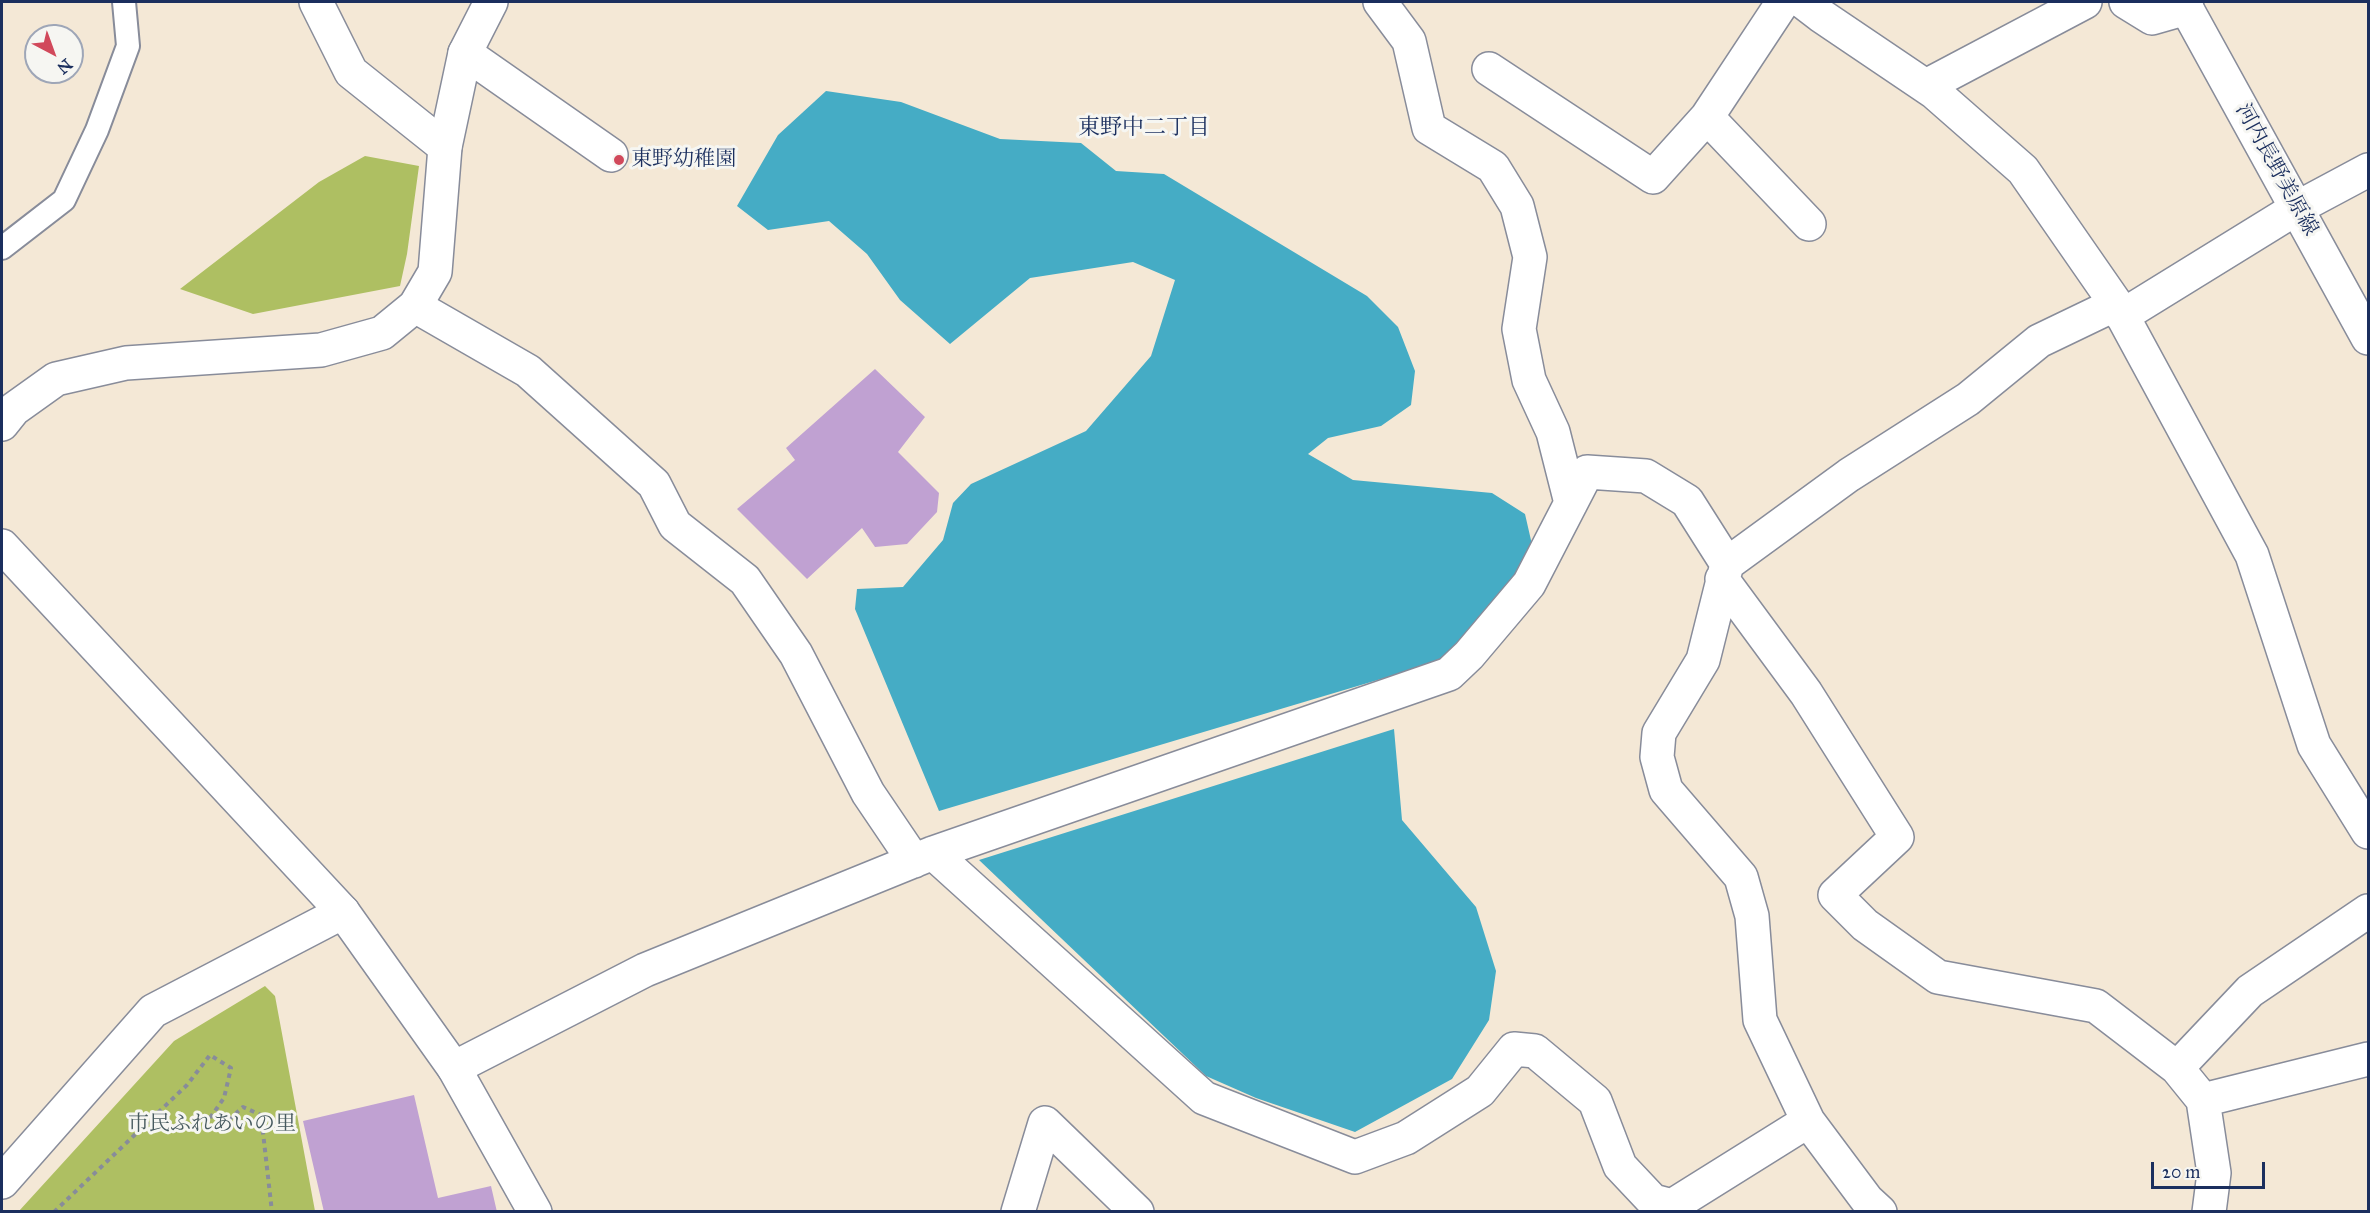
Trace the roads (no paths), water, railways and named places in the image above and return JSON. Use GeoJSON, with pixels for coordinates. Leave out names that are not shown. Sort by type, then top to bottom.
{"type":"FeatureCollection","features":[{"type":"Feature","properties":{"kind":"street"},"geometry":{"type":"LineString","coordinates":[[316,2],[351,72],[445,147]]}},
{"type":"Feature","properties":{"kind":"street"},"geometry":{"type":"LineString","coordinates":[[2,424],[14,409],[56,379],[126,363],[321,350],[382,333],[415,306],[435,272],[445,147],[465,53],[491,2]]}},
{"type":"Feature","properties":{"kind":"street"},"geometry":{"type":"LineString","coordinates":[[1380,2],[1409,41],[1428,128],[1493,167],[1517,206],[1530,257],[1519,328],[1529,380],[1553,432],[1571,503]]}},
{"type":"Feature","properties":{"kind":"street"},"geometry":{"type":"LineString","coordinates":[[1489,69],[1653,177],[1707,117],[1783,2]]}},
{"type":"Feature","properties":{"kind":"street"},"geometry":{"type":"LineString","coordinates":[[1803,2],[1926,86],[2023,170],[2119,310],[2252,555],[2314,745],[2368,832]]}},
{"type":"Feature","properties":{"kind":"street"},"geometry":{"type":"LineString","coordinates":[[1926,86],[2085,2]]}},
{"type":"Feature","properties":{"kind":"street"},"geometry":{"type":"LineString","coordinates":[[2126,2],[2152,18],[2185,5]]}},
{"type":"Feature","properties":{"kind":"street","name":"河内長野美原線"},"geometry":{"type":"LineString","coordinates":[[2185,5],[2368,338]]}},
{"type":"Feature","properties":{"kind":"street"},"geometry":{"type":"LineString","coordinates":[[465,53],[611,155]]}},
{"type":"Feature","properties":{"kind":"street"},"geometry":{"type":"LineString","coordinates":[[1707,117],[1809,224]]}},
{"type":"Feature","properties":{"kind":"street"},"geometry":{"type":"LineString","coordinates":[[1880,1212],[1867,1200],[1808,1121],[1760,1020],[1752,916],[1741,877],[1666,790],[1657,757],[1659,733],[1703,660],[1724,572],[1849,475],[1968,399],[2038,341],[2119,310],[2368,170]]}},
{"type":"Feature","properties":{"kind":"street"},"geometry":{"type":"LineString","coordinates":[[415,306],[528,371],[654,484],[675,525],[745,580],[796,654],[868,793],[923,857],[1204,1098],[1355,1157],[1406,1138],[1480,1091],[1514,1049],[1535,1051],[1595,1101],[1620,1166],[1653,1201],[1672,1206],[1808,1121]]}},
{"type":"Feature","properties":{"kind":"street"},"geometry":{"type":"LineString","coordinates":[[454,1068],[645,970],[923,857],[1449,674],[1469,655],[1528,584],[1587,471],[1646,476],[1687,501],[1724,572],[1806,693],[1897,837],[1835,894],[1865,925],[1938,977],[2096,1006],[2177,1068],[2203,1100],[2214,1173],[2209,1212]]}},
{"type":"Feature","properties":{"kind":"street"},"geometry":{"type":"LineString","coordinates":[[2,546],[343,912],[454,1068],[535,1212]]}},
{"type":"Feature","properties":{"kind":"street"},"geometry":{"type":"LineString","coordinates":[[2177,1068],[2250,991],[2368,911]]}},
{"type":"Feature","properties":{"kind":"street"},"geometry":{"type":"LineString","coordinates":[[2,1182],[153,1011],[343,912]]}},
{"type":"Feature","properties":{"kind":"street"},"geometry":{"type":"LineString","coordinates":[[2203,1100],[2368,1059]]}},
{"type":"Feature","properties":{"kind":"street"},"geometry":{"type":"LineString","coordinates":[[1018,1212],[1045,1123],[1137,1212]]}},
{"type":"Feature","properties":{"kind":"lane"},"geometry":{"type":"LineString","coordinates":[[2,248],[64,200],[97,130],[128,46],[124,2]]}},
{"type":"Feature","properties":{"kind":"water"},"geometry":{"type":"Polygon","coordinates":[[[826,91],[901,102],[1000,139],[1081,143],[1116,171],[1164,174],[1367,296],[1398,327],[1415,371],[1411,405],[1381,426],[1328,438],[1308,454],[1353,480],[1492,493],[1525,514],[1533,549],[1511,587],[1438,662],[939,811],[855,609],[857,589],[903,587],[943,540],[953,503],[971,484],[1086,431],[1151,356],[1175,280],[1133,262],[1030,278],[950,344],[900,300],[867,254],[829,221],[768,230],[737,206],[778,135],[826,91]]]}},
{"type":"Feature","properties":{"kind":"water"},"geometry":{"type":"Polygon","coordinates":[[[1394,729],[1402,820],[1476,907],[1496,971],[1489,1020],[1452,1079],[1355,1132],[1256,1098],[1206,1076],[979,860],[1394,729]]]}},
{"type":"Feature","properties":{"kind":"place","name":"東野幼稚園"},"geometry":{"type":"Point","coordinates":[619,160]}},
{"type":"Feature","properties":{"kind":"district","name":"東野中二丁目"},"geometry":{"type":"Point","coordinates":[1144,129]}},
{"type":"Feature","properties":{"kind":"park label","name":"市民ふれあいの里"},"geometry":{"type":"Point","coordinates":[212,1125]}}]}
